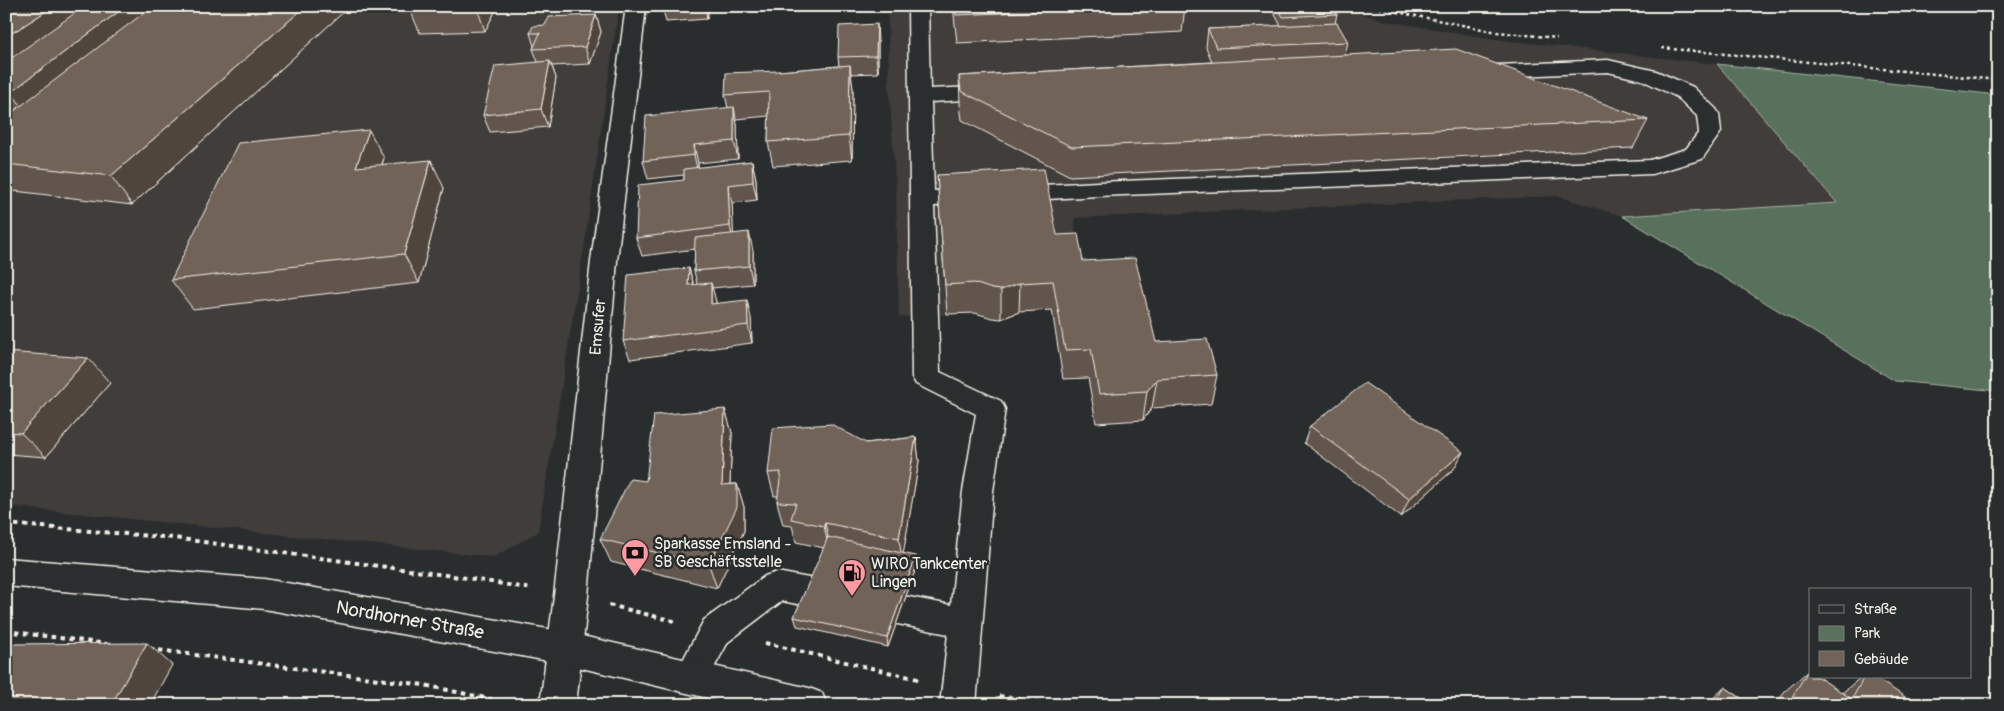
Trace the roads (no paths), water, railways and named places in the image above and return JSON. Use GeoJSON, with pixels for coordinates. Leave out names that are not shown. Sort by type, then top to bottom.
{"type":"FeatureCollection","features":[{"type":"Feature","properties":{"kind":"street","name":"Emsufer"},"geometry":{"type":"LineString","coordinates":[[558,705],[604,261],[636,6]]}},
{"type":"Feature","properties":{"kind":"street"},"geometry":{"type":"LineString","coordinates":[[918,6],[926,377],[991,409],[978,491],[958,705]]}},
{"type":"Feature","properties":{"kind":"street"},"geometry":{"type":"LineString","coordinates":[[922,199],[1098,189],[1652,168],[1694,154],[1710,132],[1708,114],[1686,92],[1649,75],[1608,66],[1450,73]]}},
{"type":"Feature","properties":{"kind":"street"},"geometry":{"type":"LineString","coordinates":[[920,96],[1017,92]]}},
{"type":"Feature","properties":{"kind":"street","name":"Nordhorner Straße"},"geometry":{"type":"LineString","coordinates":[[6,572],[264,594],[565,648],[809,705]]}},
{"type":"Feature","properties":{"kind":"street"},"geometry":{"type":"LineString","coordinates":[[691,677],[716,631],[777,586],[967,623]]}},
{"type":"Feature","properties":{"kind":"place","name":"Sparkasse Emsland - SB Geschäftsstelle"},"geometry":{"type":"Point","coordinates":[635,577]}},
{"type":"Feature","properties":{"kind":"place","name":"WIRO Tankcenter Lingen"},"geometry":{"type":"Point","coordinates":[852,597]}}]}
